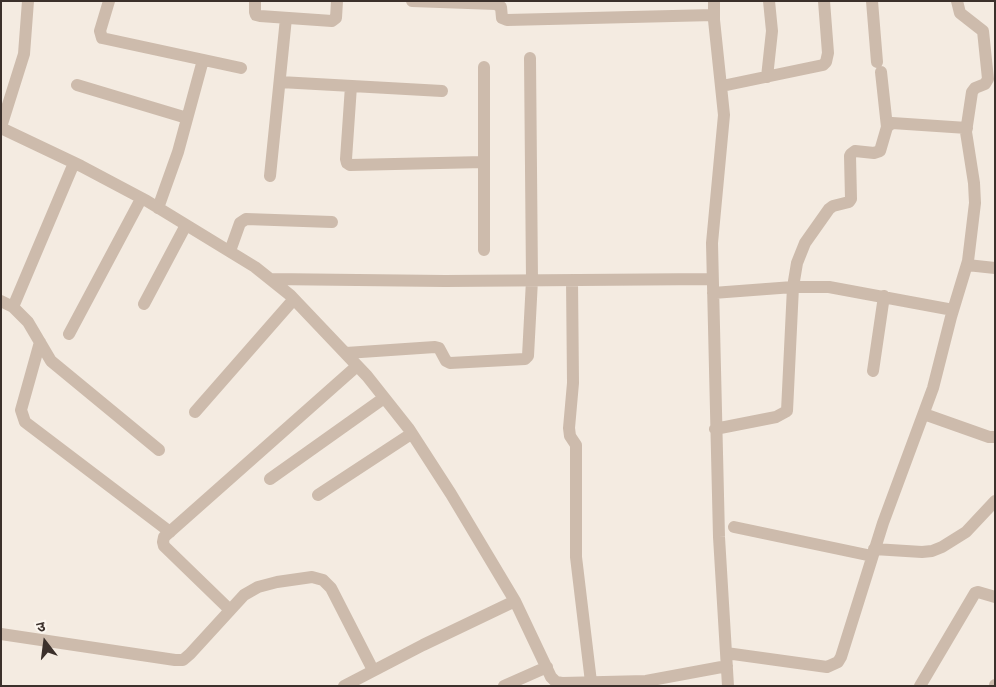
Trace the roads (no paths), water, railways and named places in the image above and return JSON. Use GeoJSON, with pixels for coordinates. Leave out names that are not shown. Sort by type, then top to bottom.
{"type":"FeatureCollection","features":[{"type":"Feature","properties":{"kind":"street"},"geometry":{"type":"LineString","coordinates":[[28,1],[24,54],[1,128],[141,198],[255,267],[294,299],[358,366],[412,434],[451,494],[515,601],[549,677],[562,684],[659,680],[726,666]]}},
{"type":"Feature","properties":{"kind":"street"},"geometry":{"type":"LineString","coordinates":[[109,1],[100,31],[102,38],[240,68]]}},
{"type":"Feature","properties":{"kind":"street"},"geometry":{"type":"LineString","coordinates":[[255,1],[256,15],[332,21],[336,18],[337,1]]}},
{"type":"Feature","properties":{"kind":"street"},"geometry":{"type":"LineString","coordinates":[[412,1],[496,4],[501,7],[502,18],[507,20],[714,15]]}},
{"type":"Feature","properties":{"kind":"street"},"geometry":{"type":"LineString","coordinates":[[714,1],[724,103],[724,128],[713,219],[712,278],[715,429],[728,686]]}},
{"type":"Feature","properties":{"kind":"street"},"geometry":{"type":"LineString","coordinates":[[767,77],[772,31],[769,1]]}},
{"type":"Feature","properties":{"kind":"street"},"geometry":{"type":"LineString","coordinates":[[722,86],[816,68],[823,65],[826,62],[828,53],[824,1]]}},
{"type":"Feature","properties":{"kind":"street"},"geometry":{"type":"LineString","coordinates":[[715,429],[776,417],[787,411],[796,262],[805,243],[829,209],[833,206],[849,202],[851,199],[851,154],[855,151],[874,153],[880,151],[887,127],[872,1]]}},
{"type":"Feature","properties":{"kind":"street"},"geometry":{"type":"LineString","coordinates":[[726,653],[828,666],[838,662],[841,657],[873,552],[933,388],[953,310],[967,265],[975,203],[967,128],[972,92],[974,88],[984,84],[988,79],[983,31],[960,13],[957,1]]}},
{"type":"Feature","properties":{"kind":"street"},"geometry":{"type":"LineString","coordinates":[[270,176],[286,18]]}},
{"type":"Feature","properties":{"kind":"street"},"geometry":{"type":"LineString","coordinates":[[346,354],[435,347],[439,348],[446,361],[450,363],[525,359],[528,356],[532,280],[530,58]]}},
{"type":"Feature","properties":{"kind":"street"},"geometry":{"type":"LineString","coordinates":[[158,208],[178,152],[202,60]]}},
{"type":"Feature","properties":{"kind":"street"},"geometry":{"type":"LineString","coordinates":[[484,67],[484,250]]}},
{"type":"Feature","properties":{"kind":"street"},"geometry":{"type":"LineString","coordinates":[[280,82],[442,91]]}},
{"type":"Feature","properties":{"kind":"street"},"geometry":{"type":"LineString","coordinates":[[77,85],[187,118]]}},
{"type":"Feature","properties":{"kind":"street"},"geometry":{"type":"LineString","coordinates":[[351,86],[346,159],[350,165],[484,162]]}},
{"type":"Feature","properties":{"kind":"street"},"geometry":{"type":"LineString","coordinates":[[887,127],[892,123],[967,128]]}},
{"type":"Feature","properties":{"kind":"street"},"geometry":{"type":"LineString","coordinates":[[13,307],[74,163]]}},
{"type":"Feature","properties":{"kind":"street"},"geometry":{"type":"LineString","coordinates":[[69,334],[141,198]]}},
{"type":"Feature","properties":{"kind":"street"},"geometry":{"type":"LineString","coordinates":[[230,251],[240,223],[246,219],[332,222]]}},
{"type":"Feature","properties":{"kind":"street"},"geometry":{"type":"LineString","coordinates":[[144,304],[186,225]]}},
{"type":"Feature","properties":{"kind":"street"},"geometry":{"type":"LineString","coordinates":[[967,265],[995,268]]}},
{"type":"Feature","properties":{"kind":"street"},"geometry":{"type":"LineString","coordinates":[[270,279],[572,280],[712,278]]}},
{"type":"Feature","properties":{"kind":"street"},"geometry":{"type":"LineString","coordinates":[[572,280],[573,383],[569,428],[570,436],[576,445],[576,557],[591,682]]}},
{"type":"Feature","properties":{"kind":"street"},"geometry":{"type":"LineString","coordinates":[[713,293],[793,287],[829,287],[953,310]]}},
{"type":"Feature","properties":{"kind":"street"},"geometry":{"type":"LineString","coordinates":[[873,371],[884,296]]}},
{"type":"Feature","properties":{"kind":"street"},"geometry":{"type":"LineString","coordinates":[[195,412],[294,299]]}},
{"type":"Feature","properties":{"kind":"street"},"geometry":{"type":"LineString","coordinates":[[1,301],[13,307],[28,322],[51,361],[160,450]]}},
{"type":"Feature","properties":{"kind":"street"},"geometry":{"type":"LineString","coordinates":[[40,342],[21,410],[25,422],[170,532]]}},
{"type":"Feature","properties":{"kind":"street"},"geometry":{"type":"LineString","coordinates":[[230,610],[164,546],[164,537],[358,366]]}},
{"type":"Feature","properties":{"kind":"street"},"geometry":{"type":"LineString","coordinates":[[270,479],[384,398]]}},
{"type":"Feature","properties":{"kind":"street"},"geometry":{"type":"LineString","coordinates":[[924,414],[989,438],[995,437]]}},
{"type":"Feature","properties":{"kind":"street"},"geometry":{"type":"LineString","coordinates":[[318,495],[412,434]]}},
{"type":"Feature","properties":{"kind":"street"},"geometry":{"type":"LineString","coordinates":[[734,527],[873,552],[922,552],[942,547],[966,532],[995,501]]}},
{"type":"Feature","properties":{"kind":"street"},"geometry":{"type":"LineString","coordinates":[[1,634],[183,660],[244,595],[258,587],[312,577],[323,580],[331,588],[373,670]]}},
{"type":"Feature","properties":{"kind":"street"},"geometry":{"type":"LineString","coordinates":[[920,686],[976,593],[995,597]]}},
{"type":"Feature","properties":{"kind":"street"},"geometry":{"type":"LineString","coordinates":[[344,686],[515,601]]}},
{"type":"Feature","properties":{"kind":"street"},"geometry":{"type":"LineString","coordinates":[[504,686],[549,677]]}}]}
